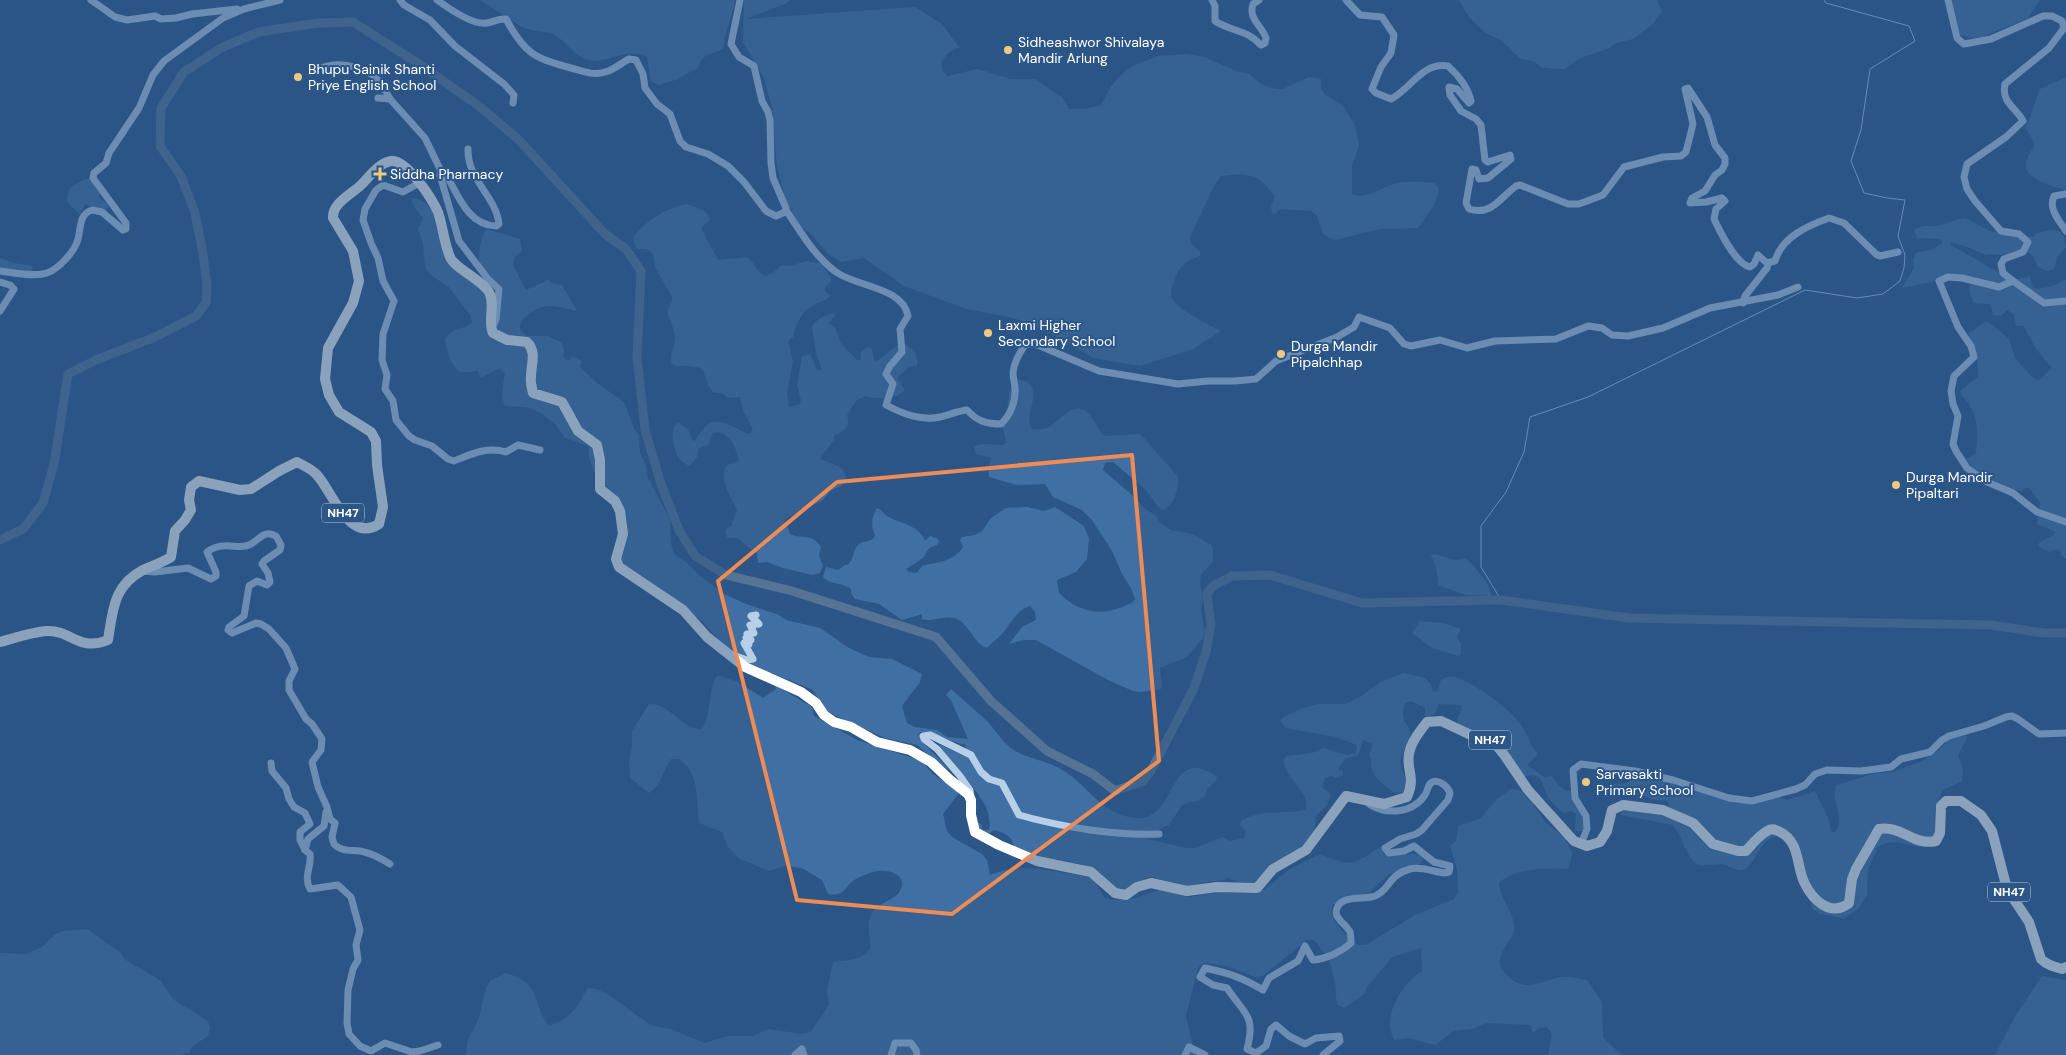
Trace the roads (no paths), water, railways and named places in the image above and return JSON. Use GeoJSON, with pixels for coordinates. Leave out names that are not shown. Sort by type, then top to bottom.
{"type":"FeatureCollection","features":[{"type":"Feature","properties":{"kind":"highway","name":"NH47"},"geometry":{"type":"LineString","coordinates":[[0,642],[47,631],[58,633],[82,643],[98,644],[108,640],[114,602],[121,587],[141,571],[162,563],[171,557],[175,531],[191,510],[191,487],[199,481],[240,490],[251,489],[297,462],[317,474],[338,508],[350,521],[362,528],[372,529],[379,524],[383,507],[376,441],[371,432],[339,412],[329,395],[325,379],[328,348],[353,303],[359,281],[353,251],[333,218],[333,211],[377,169],[390,161],[403,164],[428,195],[438,212],[451,259],[480,282],[489,293],[492,305],[491,330]]}},
{"type":"Feature","properties":{"kind":"highway"},"geometry":{"type":"LineString","coordinates":[[491,330],[492,334],[507,340],[527,342],[532,347],[534,357],[530,379],[533,393],[562,402],[578,432],[597,445],[600,460],[600,489],[615,501],[620,511],[624,534],[616,560],[619,567],[683,610],[707,637],[745,667],[801,692],[816,703],[824,715],[834,722],[851,727],[877,742],[910,750],[932,762],[968,794],[971,800]]}},
{"type":"Feature","properties":{"kind":"highway","name":"NH47"},"geometry":{"type":"LineString","coordinates":[[971,800],[971,815],[976,832],[1037,861],[1092,872],[1114,893],[1126,895],[1137,887],[1151,883],[1187,892],[1217,887],[1257,888],[1273,869],[1306,850],[1346,796],[1384,804],[1407,797],[1412,786],[1409,754],[1416,737],[1427,722],[1441,721],[1471,735],[1493,741],[1528,790],[1574,841],[1587,846],[1600,842],[1607,831],[1612,810],[1623,805],[1663,810],[1679,816],[1693,822],[1713,844],[1738,851],[1746,851],[1760,836],[1774,829],[1786,834],[1792,841],[1804,882],[1825,908],[1835,909],[1844,907],[1849,903],[1852,879],[1856,869],[1879,829],[1896,829],[1927,843],[1936,840],[1940,833],[1940,806],[1946,800],[1961,801],[1982,815],[1992,831],[2007,889],[2029,922],[2041,959],[2055,967],[2062,969],[2066,967]]}},
{"type":"Feature","properties":{"kind":"street"},"geometry":{"type":"LineString","coordinates":[[91,0],[115,17],[127,20],[155,16],[161,19],[176,18],[192,14],[250,8]]}},
{"type":"Feature","properties":{"kind":"street"},"geometry":{"type":"LineString","coordinates":[[0,271],[36,275],[48,273],[72,252],[78,240],[85,213],[92,210],[102,212],[123,230],[126,229],[126,223],[93,178],[94,173],[106,163],[109,153],[130,122],[158,68],[223,18],[280,0]]}},
{"type":"Feature","properties":{"kind":"street"},"geometry":{"type":"LineString","coordinates":[[400,0],[404,5],[430,20],[455,46],[504,84],[514,95],[513,103]]}},
{"type":"Feature","properties":{"kind":"street"},"geometry":{"type":"LineString","coordinates":[[438,0],[448,8],[477,22],[487,24],[506,19],[509,28],[533,55],[553,64],[598,74],[607,72],[629,59],[636,60],[643,74],[645,88],[657,104],[670,114],[680,142],[686,147],[708,154],[728,166],[744,182],[766,211],[776,216],[786,210]]}},
{"type":"Feature","properties":{"kind":"street"},"geometry":{"type":"LineString","coordinates":[[740,0],[731,44],[739,56],[754,66],[756,72],[762,101],[770,120],[770,162],[773,178],[785,203],[786,210],[821,259],[838,273],[892,295],[901,300],[907,308],[908,316],[900,329],[902,352],[886,374],[893,384],[886,405],[897,411],[924,419],[941,417],[967,410],[972,416],[982,422],[1001,424],[1007,418],[1015,398],[1013,376],[1018,356],[1025,345],[1033,343],[1099,371],[1178,384],[1235,381],[1256,379],[1276,361],[1337,337],[1354,327],[1359,317],[1390,328],[1404,344],[1412,346],[1440,340],[1467,348],[1495,341],[1556,339],[1588,326],[1602,328],[1612,335],[1628,336],[1663,328],[1710,308],[1743,303],[1798,288]]}},
{"type":"Feature","properties":{"kind":"street"},"geometry":{"type":"LineString","coordinates":[[1212,0],[1215,6],[1215,21],[1226,28],[1250,34],[1261,44],[1265,43],[1266,38],[1255,21],[1252,8],[1253,4],[1259,0]]}},
{"type":"Feature","properties":{"kind":"street"},"geometry":{"type":"LineString","coordinates":[[1346,0],[1360,15],[1382,17],[1394,36],[1391,53],[1375,80],[1372,89],[1376,93],[1390,99],[1427,69],[1441,65],[1448,66],[1456,74],[1470,96],[1471,101],[1469,103],[1457,89],[1449,87],[1450,95],[1461,111],[1476,119],[1481,125],[1485,160],[1488,162],[1510,156],[1511,159],[1488,178],[1480,179],[1476,170],[1472,169],[1466,203],[1469,209],[1484,212],[1516,186],[1520,185],[1568,204],[1579,204],[1593,200],[1608,191],[1624,167],[1663,157],[1681,156],[1686,152],[1693,124],[1685,89],[1688,88],[1706,117],[1713,140],[1723,154],[1726,164],[1715,175],[1706,191],[1692,198],[1690,203],[1722,198],[1725,200],[1716,209],[1714,219],[1732,250],[1746,266],[1750,267],[1754,264],[1758,255],[1767,263]]}},
{"type":"Feature","properties":{"kind":"street"},"geometry":{"type":"LineString","coordinates":[[1948,0],[1957,38],[1964,44],[1991,39],[2043,16],[2052,16],[2062,21],[2064,28],[2049,48],[2005,84],[2004,93],[2009,104],[2023,121],[2006,137],[1967,164],[1964,177],[1967,189],[1975,201],[2001,231],[2019,234],[2028,242],[2023,252],[2004,259],[2001,264],[2003,273],[2044,303],[2066,301]]}},
{"type":"Feature","properties":{"kind":"street"},"geometry":{"type":"LineString","coordinates":[[322,68],[331,64],[352,67],[371,74],[390,99],[425,138],[441,171],[459,241],[488,279],[499,289],[496,320],[491,330]]}},
{"type":"Feature","properties":{"kind":"street"},"geometry":{"type":"LineString","coordinates":[[378,98],[390,99]]}},
{"type":"Feature","properties":{"kind":"street"},"geometry":{"type":"LineString","coordinates":[[441,171],[444,171],[465,209],[489,226],[499,224],[498,215],[473,175],[468,160],[468,149]]}},
{"type":"Feature","properties":{"kind":"street"},"geometry":{"type":"LineString","coordinates":[[419,183],[403,192],[383,185],[376,190],[365,209],[363,220],[378,258],[383,281],[394,301],[385,326],[382,352],[383,365],[387,375],[385,389],[393,401],[396,420],[408,436],[432,446],[448,459],[454,461],[488,449],[506,452],[518,445],[540,450]]}},
{"type":"Feature","properties":{"kind":"street"},"geometry":{"type":"LineString","coordinates":[[2066,194],[2054,196],[2052,206],[2066,231]]}},
{"type":"Feature","properties":{"kind":"street"},"geometry":{"type":"LineString","coordinates":[[1767,263],[1775,261],[1777,255],[1792,236],[1828,218],[1844,223],[1880,256],[1898,252]]}},
{"type":"Feature","properties":{"kind":"street"},"geometry":{"type":"LineString","coordinates":[[1743,303],[1745,296],[1767,268],[1767,263]]}},
{"type":"Feature","properties":{"kind":"street"},"geometry":{"type":"LineString","coordinates":[[2013,281],[1999,287],[1962,278],[1948,277],[1939,281],[1958,327],[1971,346],[1974,357],[1954,376],[1951,391],[1958,416],[1953,444],[1967,468],[1973,473],[1985,481],[2013,493],[2037,512],[2066,522]]}},
{"type":"Feature","properties":{"kind":"street"},"geometry":{"type":"LineString","coordinates":[[0,282],[10,285],[14,289],[0,311]]}},
{"type":"Feature","properties":{"kind":"street"},"geometry":{"type":"LineString","coordinates":[[141,571],[155,572],[188,568],[211,579],[216,576],[207,552],[211,549],[226,545],[248,546],[268,533],[276,536],[281,545],[280,550],[262,564],[268,573],[270,582],[267,585],[257,581],[249,586],[244,616],[229,627],[228,630],[232,633],[256,623],[261,624],[269,629],[290,654],[295,669],[289,681],[289,690],[306,719],[322,738],[321,750],[312,762],[318,787],[328,807],[330,819],[335,823],[332,837],[334,844],[337,847],[351,851],[362,851],[378,856],[390,864]]}},
{"type":"Feature","properties":{"kind":"street"},"geometry":{"type":"LineString","coordinates":[[730,656],[738,656],[747,660],[753,659],[744,643],[749,644],[746,638],[751,640],[747,634],[754,633],[750,625],[759,624],[751,616],[756,615]]}},
{"type":"Feature","properties":{"kind":"street"},"geometry":{"type":"LineString","coordinates":[[1581,844],[1587,830],[1586,816],[1574,798],[1572,778],[1573,770],[1582,764],[1635,771],[1673,780],[1729,798],[1752,801],[1796,789],[1805,785],[1815,774],[1827,770],[1861,771],[1891,767],[1901,759],[1930,752],[1942,740],[1950,736],[2006,717],[2012,716],[2018,719],[2039,734],[2066,733]]}},
{"type":"Feature","properties":{"kind":"street"},"geometry":{"type":"LineString","coordinates":[[971,800],[970,790],[960,776],[938,749],[924,739],[923,736],[930,735],[971,755],[981,772],[989,779],[1002,783],[1019,815],[1039,821],[1086,828],[1141,835],[1160,834]]}},
{"type":"Feature","properties":{"kind":"street"},"geometry":{"type":"LineString","coordinates":[[271,763],[272,771],[286,788],[294,808],[305,813],[310,824],[300,832],[300,840],[305,850],[310,854],[311,862],[306,877],[310,889],[338,885],[351,896],[355,908],[360,930],[356,945],[358,960],[353,969],[347,1001],[347,1023],[349,1034],[353,1041],[370,1051],[385,1043],[412,1052],[438,1045]]}},
{"type":"Feature","properties":{"kind":"street"},"geometry":{"type":"LineString","coordinates":[[1323,1055],[1340,1041],[1339,1036],[1316,1038],[1305,1044],[1289,1036],[1276,1025],[1271,1029],[1266,1046],[1256,1053],[1247,1049],[1251,1033],[1249,1017],[1227,988],[1213,985],[1200,977],[1205,968],[1220,971],[1240,976],[1263,990],[1269,978],[1298,961],[1305,946],[1312,960],[1319,960],[1339,952],[1351,943],[1350,932],[1338,919],[1338,906],[1342,901],[1373,897],[1384,892],[1392,878],[1410,869],[1417,868],[1449,872],[1450,866],[1434,862],[1414,846],[1396,853],[1386,851],[1385,848],[1400,839],[1416,834],[1428,825],[1448,800],[1449,788],[1439,782],[1431,783],[1425,795],[1418,802],[1403,811],[1374,808],[1367,800]]}},
{"type":"Feature","properties":{"kind":"street"},"geometry":{"type":"LineString","coordinates":[[305,850],[308,839],[324,826],[328,807]]}},
{"type":"Feature","properties":{"kind":"street"},"geometry":{"type":"LineString","coordinates":[[891,1055],[895,1043],[910,1043],[916,1050],[917,1055]]}},
{"type":"Feature","properties":{"kind":"street"},"geometry":{"type":"LineString","coordinates":[[1185,1055],[1189,1047],[1205,1055]]}},
{"type":"Feature","properties":{"kind":"street"},"geometry":{"type":"LineString","coordinates":[[795,1055],[802,1049],[804,1055]]}},
{"type":"Feature","properties":{"kind":"waterway"},"geometry":{"type":"LineString","coordinates":[[1501,600],[1481,567],[1481,526],[1506,492],[1524,452],[1530,417],[1588,397],[1805,290],[1857,298],[1883,294],[1900,281],[1905,255],[1898,236],[1905,200],[1864,193],[1851,161],[1861,130],[1870,69],[1915,41],[1909,26],[1826,3],[1824,0]]}},
{"type":"Feature","properties":{"kind":"waterway"},"geometry":{"type":"LineString","coordinates":[[0,540],[23,529],[43,503],[54,464],[68,374],[96,360],[155,337],[196,316],[206,303],[207,285],[195,213],[181,176],[160,146],[161,108],[184,72],[221,48],[258,32],[318,23],[353,22],[419,64],[479,106],[519,140],[605,234],[626,249],[641,271],[637,357],[645,430],[661,484],[679,530],[695,556],[726,575],[792,591],[936,637],[991,701],[1047,751],[1093,774],[1115,791],[1143,781],[1152,769],[1194,688],[1206,652],[1211,625],[1207,594],[1213,586],[1232,576],[1270,575],[1362,603],[1501,600],[1629,618],[1991,625],[2044,633],[2066,633]]}},
{"type":"Feature","properties":{"kind":"place","name":"Sidheashwor Shivalaya Mandir Arlung"},"geometry":{"type":"Point","coordinates":[1008,50]}},
{"type":"Feature","properties":{"kind":"place","name":"Bhupu Sainik Shanti Priye English School"},"geometry":{"type":"Point","coordinates":[298,77]}},
{"type":"Feature","properties":{"kind":"place","name":"Siddha Pharmacy"},"geometry":{"type":"Point","coordinates":[380,174]}},
{"type":"Feature","properties":{"kind":"place","name":"Laxmi Higher Secondary School"},"geometry":{"type":"Point","coordinates":[988,333]}},
{"type":"Feature","properties":{"kind":"place","name":"Durga Mandir Pipalchhap"},"geometry":{"type":"Point","coordinates":[1281,354]}},
{"type":"Feature","properties":{"kind":"place","name":"Durga Mandir Pipaltari"},"geometry":{"type":"Point","coordinates":[1896,485]}},
{"type":"Feature","properties":{"kind":"place","name":"Sarvasakti Primary School"},"geometry":{"type":"Point","coordinates":[1586,782]}}]}
